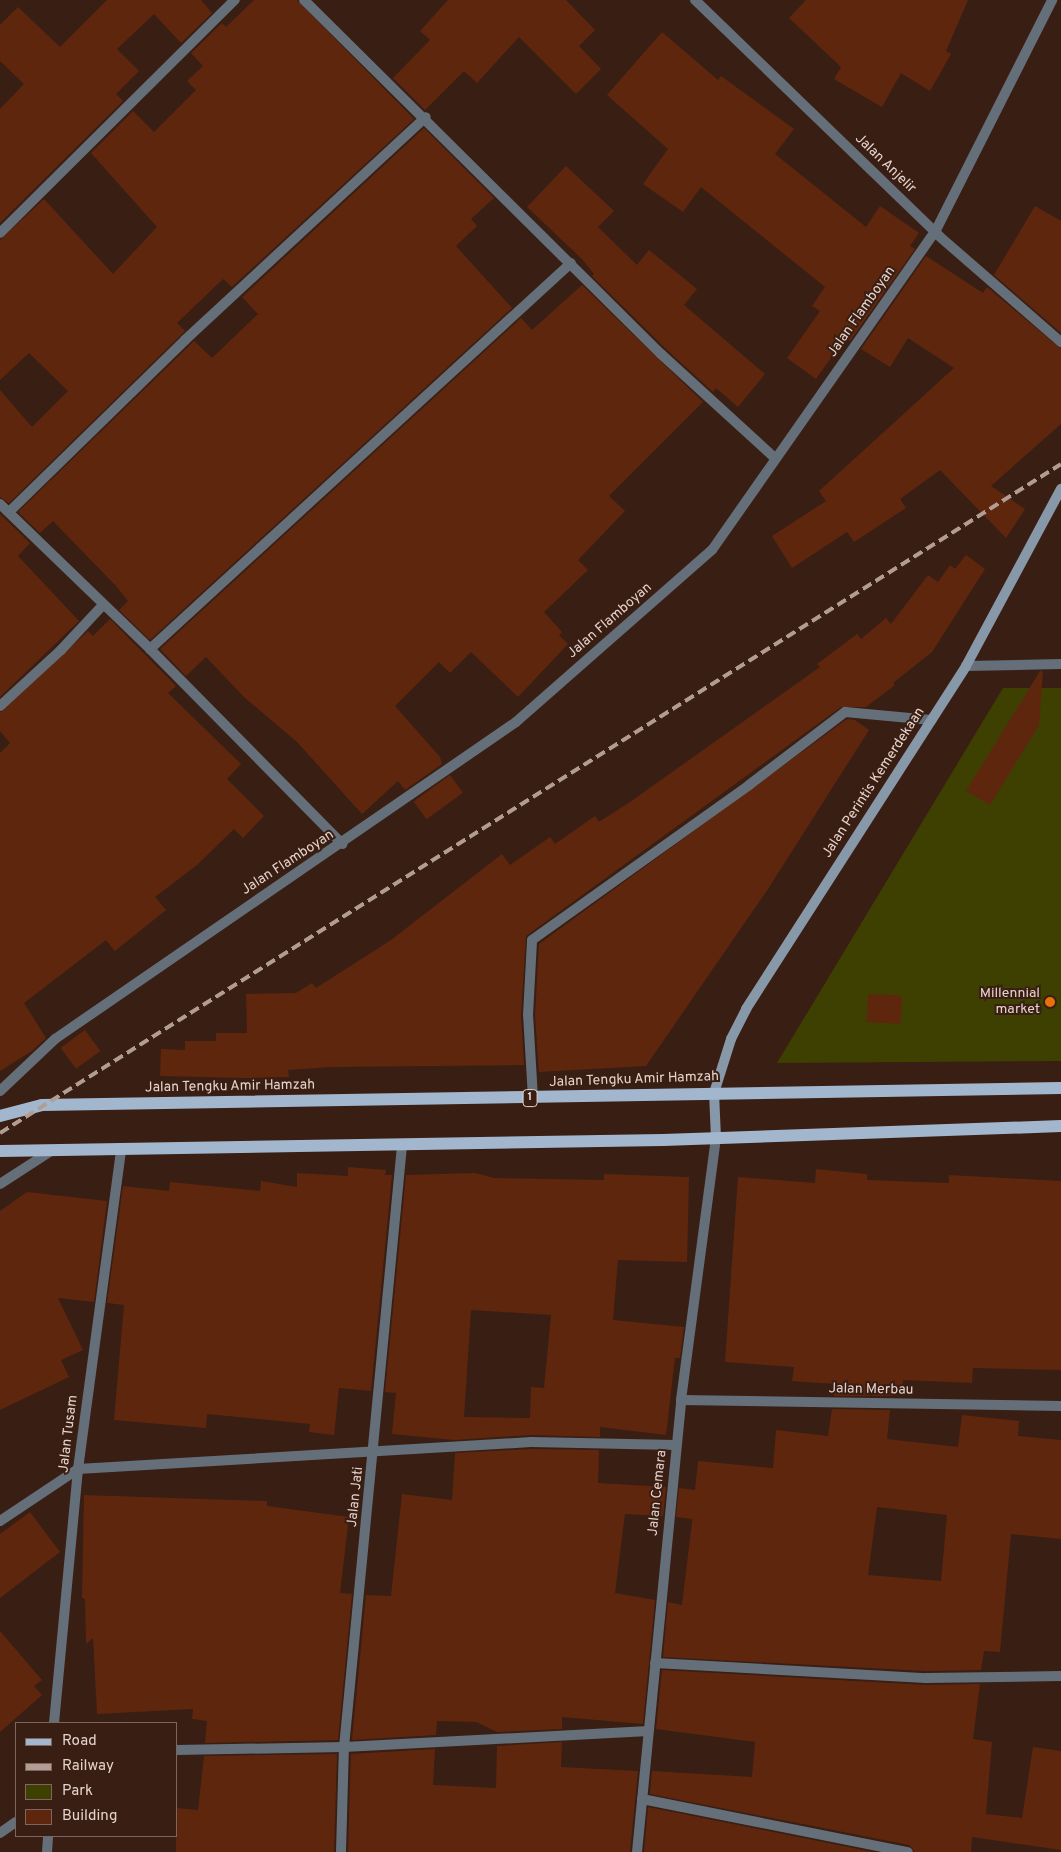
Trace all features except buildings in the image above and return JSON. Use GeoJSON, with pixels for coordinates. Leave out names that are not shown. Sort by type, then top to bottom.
{"type":"FeatureCollection","features":[{"type":"Feature","properties":{"kind":"main road","name":"Jalan Tengku Amir Hamzah"},"geometry":{"type":"LineString","coordinates":[[0,1116],[42,1106],[1061,1088]]}},
{"type":"Feature","properties":{"kind":"main road"},"geometry":{"type":"LineString","coordinates":[[0,1151],[51,1152],[402,1146],[716,1138],[1061,1126]]}},
{"type":"Feature","properties":{"kind":"street"},"geometry":{"type":"LineString","coordinates":[[0,233],[235,0]]}},
{"type":"Feature","properties":{"kind":"street"},"geometry":{"type":"LineString","coordinates":[[304,0],[426,117],[661,354],[775,458]]}},
{"type":"Feature","properties":{"kind":"street","name":"Jalan Anjelir"},"geometry":{"type":"LineString","coordinates":[[695,0],[935,232],[1061,342]]}},
{"type":"Feature","properties":{"kind":"street","name":"Jalan Flamboyan"},"geometry":{"type":"LineString","coordinates":[[0,1091],[55,1039],[209,931],[342,844],[516,722],[712,550],[935,232],[1052,0]]}},
{"type":"Feature","properties":{"kind":"street"},"geometry":{"type":"LineString","coordinates":[[9,512],[185,340],[426,117]]}},
{"type":"Feature","properties":{"kind":"street"},"geometry":{"type":"LineString","coordinates":[[150,649],[571,263]]}},
{"type":"Feature","properties":{"kind":"street","name":"Jalan Perintis Kemerdekaan"},"geometry":{"type":"LineString","coordinates":[[714,1093],[731,1039],[746,1009],[966,666],[1061,489]]}},
{"type":"Feature","properties":{"kind":"street"},"geometry":{"type":"LineString","coordinates":[[0,504],[150,649],[342,844]]}},
{"type":"Feature","properties":{"kind":"street"},"geometry":{"type":"LineString","coordinates":[[0,706],[61,650],[103,605]]}},
{"type":"Feature","properties":{"kind":"street"},"geometry":{"type":"LineString","coordinates":[[966,666],[1061,664]]}},
{"type":"Feature","properties":{"kind":"street"},"geometry":{"type":"LineString","coordinates":[[533,1098],[528,1015],[532,940],[750,785],[845,712],[932,720]]}},
{"type":"Feature","properties":{"kind":"street"},"geometry":{"type":"LineString","coordinates":[[714,1093],[716,1138]]}},
{"type":"Feature","properties":{"kind":"street","name":"Jalan Cemara"},"geometry":{"type":"LineString","coordinates":[[637,1852],[676,1445],[716,1138]]}},
{"type":"Feature","properties":{"kind":"street","name":"Jalan Jati"},"geometry":{"type":"LineString","coordinates":[[341,1852],[344,1746],[374,1453],[402,1146]]}},
{"type":"Feature","properties":{"kind":"street","name":"Jalan Tusam"},"geometry":{"type":"LineString","coordinates":[[54,1722],[78,1469],[121,1150]]}},
{"type":"Feature","properties":{"kind":"street"},"geometry":{"type":"LineString","coordinates":[[0,1184],[51,1152]]}},
{"type":"Feature","properties":{"kind":"street","name":"Jalan Merbau"},"geometry":{"type":"LineString","coordinates":[[681,1400],[1061,1406]]}},
{"type":"Feature","properties":{"kind":"street"},"geometry":{"type":"LineString","coordinates":[[0,1521],[78,1469],[374,1453],[532,1442],[676,1445]]}},
{"type":"Feature","properties":{"kind":"street"},"geometry":{"type":"LineString","coordinates":[[655,1663],[926,1678],[1061,1676]]}},
{"type":"Feature","properties":{"kind":"street"},"geometry":{"type":"LineString","coordinates":[[178,1750],[344,1746],[649,1731]]}},
{"type":"Feature","properties":{"kind":"street"},"geometry":{"type":"LineString","coordinates":[[642,1800],[908,1852]]}},
{"type":"Feature","properties":{"kind":"street"},"geometry":{"type":"LineString","coordinates":[[0,1833],[15,1823]]}},
{"type":"Feature","properties":{"kind":"street"},"geometry":{"type":"LineString","coordinates":[[47,1852],[48,1837]]}},
{"type":"Feature","properties":{"kind":"green space"},"geometry":{"type":"Polygon","coordinates":[[[1003,688],[1061,688],[1061,1061],[777,1063],[1003,688]]]}},
{"type":"Feature","properties":{"kind":"railway"},"geometry":{"type":"LineString","coordinates":[[0,1133],[1061,464]]}},
{"type":"Feature","properties":{"kind":"place","name":"Millennial market"},"geometry":{"type":"Point","coordinates":[1050,1002]}}]}
